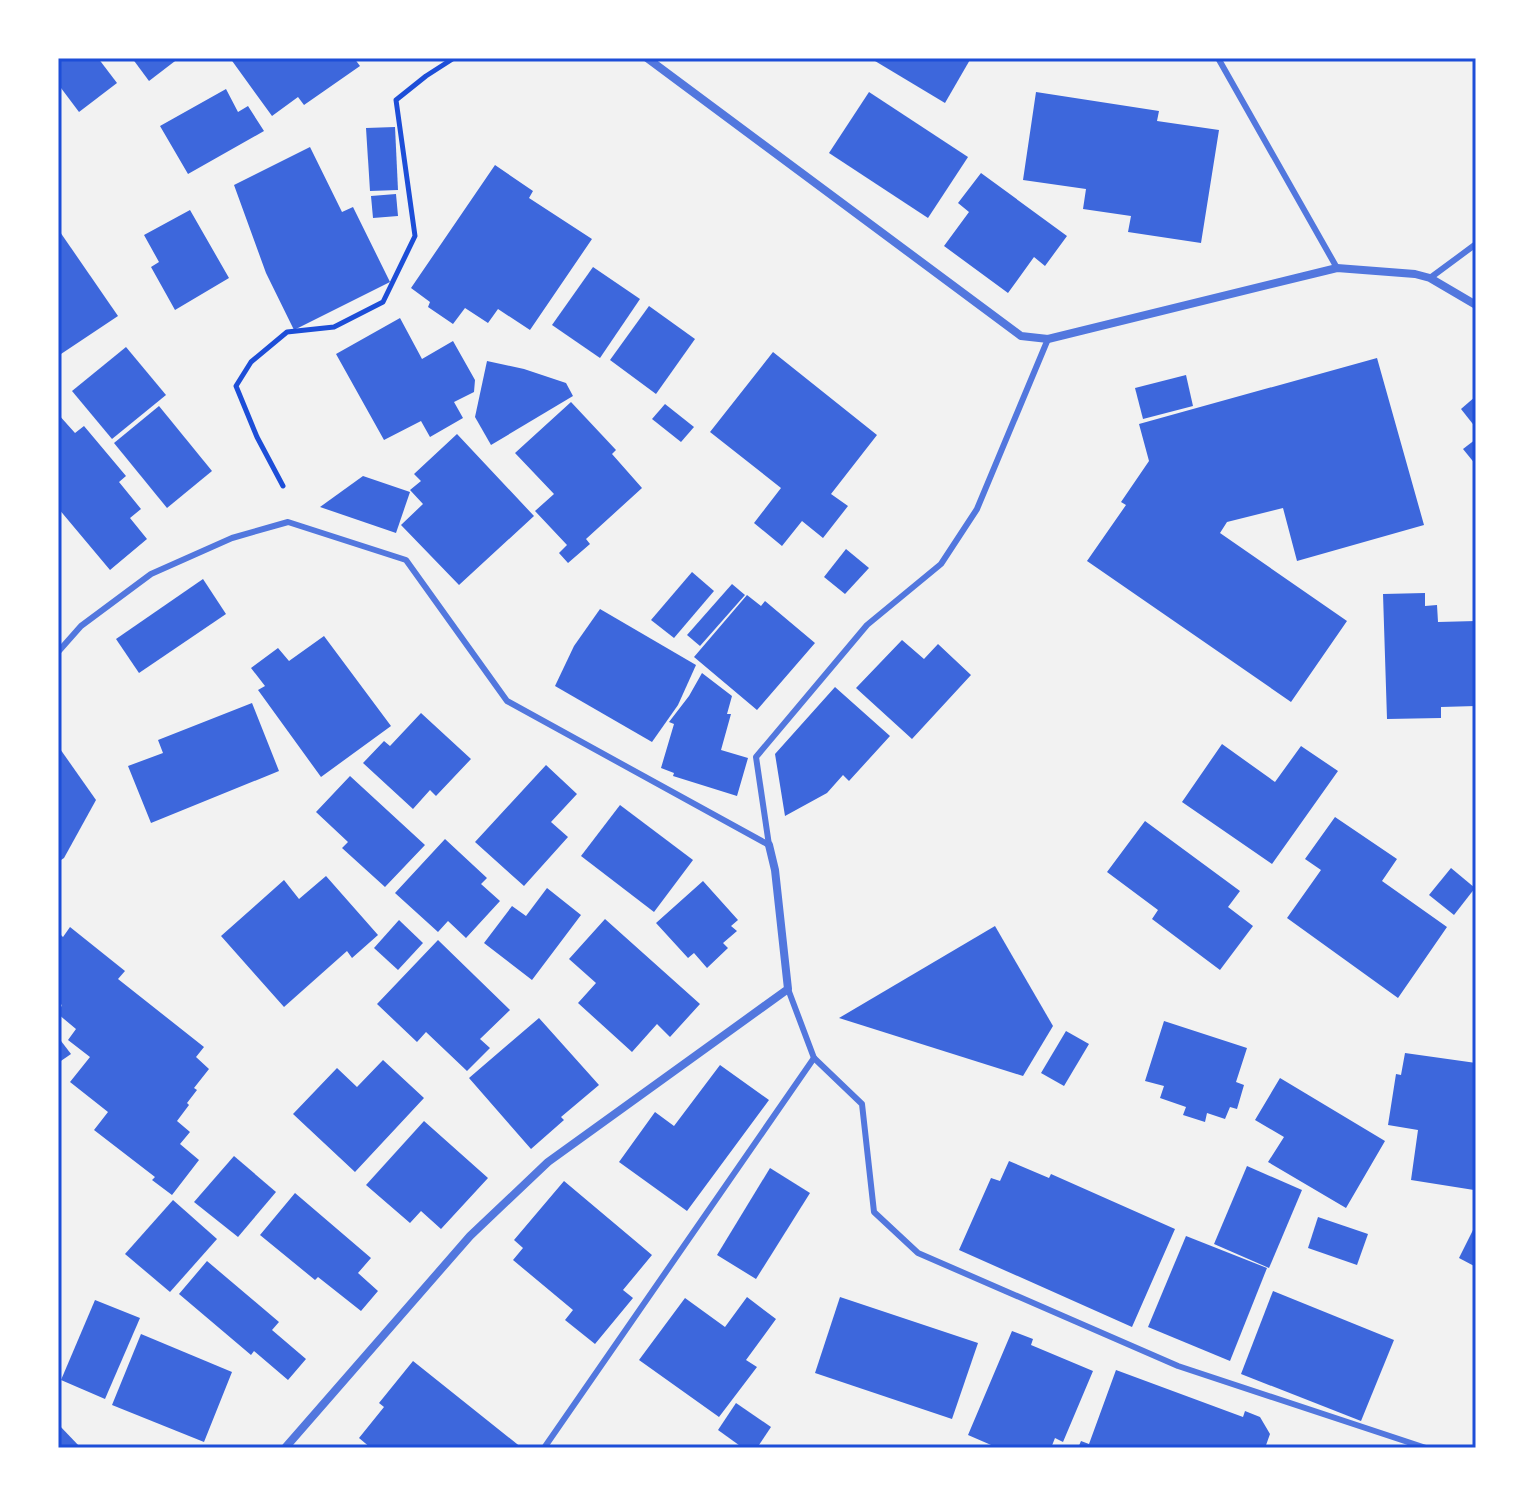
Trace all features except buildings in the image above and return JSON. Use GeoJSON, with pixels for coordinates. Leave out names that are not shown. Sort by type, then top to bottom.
{"type":"FeatureCollection","features":[{"type":"Feature","properties":{"kind":"street"},"geometry":{"type":"LineString","coordinates":[[647,58],[1021,336],[1048,339],[1337,268],[1415,274],[1430,278],[1476,305]]}},
{"type":"Feature","properties":{"kind":"street"},"geometry":{"type":"LineString","coordinates":[[285,1448],[470,1236],[548,1162],[788,989],[775,870],[769,845]]}},
{"type":"Feature","properties":{"kind":"lane"},"geometry":{"type":"LineString","coordinates":[[1218,58],[1337,268]]}},
{"type":"Feature","properties":{"kind":"lane"},"geometry":{"type":"LineString","coordinates":[[1430,278],[1476,244]]}},
{"type":"Feature","properties":{"kind":"lane"},"geometry":{"type":"LineString","coordinates":[[769,845],[756,757],[867,625],[941,564],[977,509],[1048,339]]}},
{"type":"Feature","properties":{"kind":"lane"},"geometry":{"type":"LineString","coordinates":[[58,652],[81,626],[151,574],[232,538],[288,522],[406,560],[507,701],[769,845]]}},
{"type":"Feature","properties":{"kind":"lane"},"geometry":{"type":"LineString","coordinates":[[788,989],[814,1058],[862,1104],[874,1212],[918,1253],[1178,1366],[1426,1448]]}},
{"type":"Feature","properties":{"kind":"lane"},"geometry":{"type":"LineString","coordinates":[[544,1448],[814,1058]]}},
{"type":"Feature","properties":{"kind":"path"},"geometry":{"type":"LineString","coordinates":[[305,528],[257,437],[236,386],[251,362],[287,332],[334,327],[383,302],[415,236],[396,100],[454,58]]}}]}
